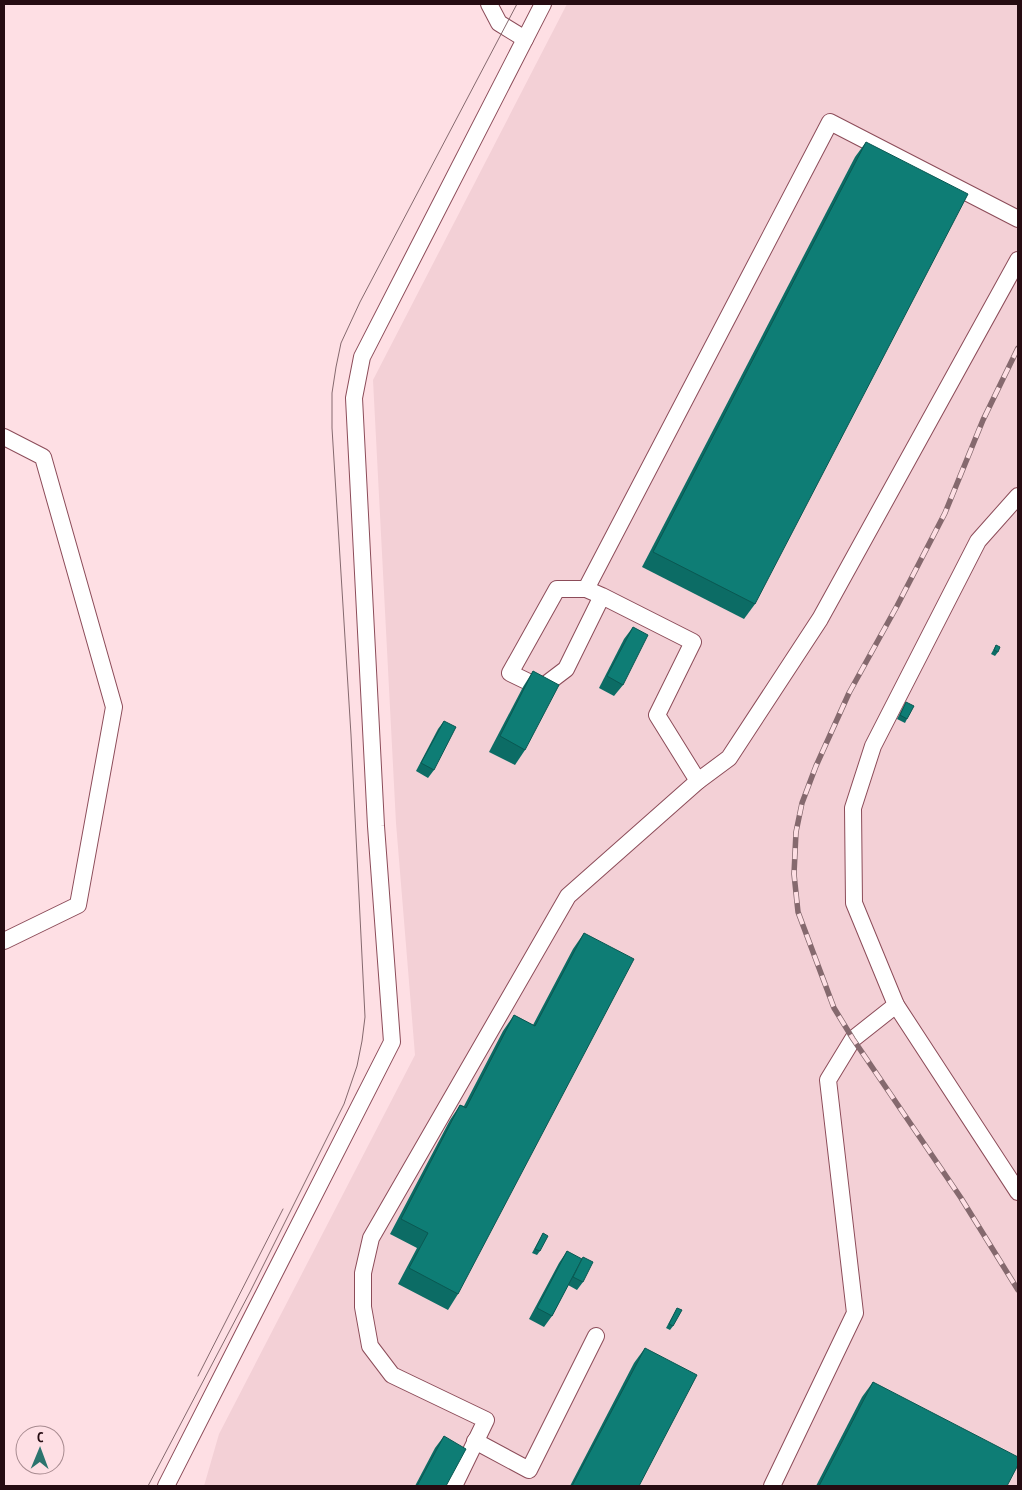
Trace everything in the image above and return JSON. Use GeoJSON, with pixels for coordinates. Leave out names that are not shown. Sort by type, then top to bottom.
{"type":"FeatureCollection","features":[{"type":"Feature","properties":{"kind":"street"},"geometry":{"type":"LineString","coordinates":[[489,4],[499,24],[525,38]]}},
{"type":"Feature","properties":{"kind":"street"},"geometry":{"type":"LineString","coordinates":[[166,1486],[392,1042],[376,826],[354,398],[362,357],[542,4]]}},
{"type":"Feature","properties":{"kind":"street"},"geometry":{"type":"LineString","coordinates":[[586,589],[830,122],[1018,219]]}},
{"type":"Feature","properties":{"kind":"street"},"geometry":{"type":"LineString","coordinates":[[454,1486],[486,1420],[392,1375],[370,1346],[363,1307],[363,1273],[371,1238],[568,896],[698,781],[729,758],[820,619],[1018,260]]}},
{"type":"Feature","properties":{"kind":"street"},"geometry":{"type":"LineString","coordinates":[[4,437],[43,457],[114,707],[78,905],[4,941]]}},
{"type":"Feature","properties":{"kind":"street"},"geometry":{"type":"LineString","coordinates":[[1018,496],[978,541],[873,746],[853,808],[854,903],[896,1005],[1018,1192]]}},
{"type":"Feature","properties":{"kind":"street"},"geometry":{"type":"LineString","coordinates":[[602,596],[566,669],[541,688],[510,673],[557,589],[586,589],[602,596],[693,642],[657,715],[698,781]]}},
{"type":"Feature","properties":{"kind":"street"},"geometry":{"type":"LineString","coordinates":[[772,1486],[855,1313],[828,1080],[853,1040],[896,1005]]}},
{"type":"Feature","properties":{"kind":"street"},"geometry":{"type":"LineString","coordinates":[[475,1441],[529,1470],[596,1336]]}},
{"type":"Feature","properties":{"kind":"shaded area"},"geometry":{"type":"Polygon","coordinates":[[[567,4],[1018,4],[1018,1486],[204,1486],[219,1434],[415,1055],[396,823],[373,380],[567,4]]]}},
{"type":"Feature","properties":{"kind":"building"},"geometry":{"type":"Polygon","coordinates":[[[866,142],[968,194],[755,604],[653,552],[866,142]]]}},
{"type":"Feature","properties":{"kind":"building"},"geometry":{"type":"Polygon","coordinates":[[[633,627],[648,635],[623,685],[607,676],[633,627]]]}},
{"type":"Feature","properties":{"kind":"building"},"geometry":{"type":"Polygon","coordinates":[[[996,645],[1000,647],[998,652],[994,650],[996,645]]]}},
{"type":"Feature","properties":{"kind":"building"},"geometry":{"type":"Polygon","coordinates":[[[533,671],[559,685],[525,750],[500,736],[533,671]]]}},
{"type":"Feature","properties":{"kind":"building"},"geometry":{"type":"Polygon","coordinates":[[[906,702],[914,706],[907,719],[900,715],[906,702]]]}},
{"type":"Feature","properties":{"kind":"building"},"geometry":{"type":"Polygon","coordinates":[[[444,721],[456,727],[434,770],[421,763],[444,721]]]}},
{"type":"Feature","properties":{"kind":"building"},"geometry":{"type":"Polygon","coordinates":[[[584,933],[634,959],[458,1294],[409,1268],[428,1233],[401,1219],[460,1105],[466,1108],[514,1015],[535,1026],[584,933]]]}},
{"type":"Feature","properties":{"kind":"building"},"geometry":{"type":"Polygon","coordinates":[[[543,1233],[548,1236],[540,1251],[535,1249],[543,1233]]]}},
{"type":"Feature","properties":{"kind":"building"},"geometry":{"type":"Polygon","coordinates":[[[567,1251],[582,1259],[552,1316],[537,1308],[567,1251]]]}},
{"type":"Feature","properties":{"kind":"building"},"geometry":{"type":"Polygon","coordinates":[[[583,1257],[593,1262],[583,1282],[573,1277],[583,1257]]]}},
{"type":"Feature","properties":{"kind":"building"},"geometry":{"type":"Polygon","coordinates":[[[677,1308],[682,1310],[673,1326],[669,1324],[677,1308]]]}},
{"type":"Feature","properties":{"kind":"building"},"geometry":{"type":"Polygon","coordinates":[[[645,1348],[697,1375],[639,1486],[572,1486],[645,1348]]]}},
{"type":"Feature","properties":{"kind":"building"},"geometry":{"type":"Polygon","coordinates":[[[873,1382],[1018,1457],[1018,1465],[1007,1486],[819,1486],[873,1382]]]}},
{"type":"Feature","properties":{"kind":"building"},"geometry":{"type":"Polygon","coordinates":[[[444,1436],[466,1449],[446,1486],[417,1486],[444,1436]]]}},
{"type":"Feature","properties":{"kind":"tram line"},"geometry":{"type":"LineString","coordinates":[[148,1486],[250,1292],[344,1104],[357,1066],[365,1017],[351,735],[332,428],[332,393],[341,343],[360,302],[517,4]]}},
{"type":"Feature","properties":{"kind":"tram line"},"geometry":{"type":"LineString","coordinates":[[198,1376],[283,1209]]}},
{"type":"Feature","properties":{"kind":"railway"},"geometry":{"type":"LineString","coordinates":[[1018,348],[983,420],[945,513],[849,693],[816,766],[802,803],[796,832],[794,874],[798,912],[834,1008],[961,1198],[1018,1290]]}}]}
